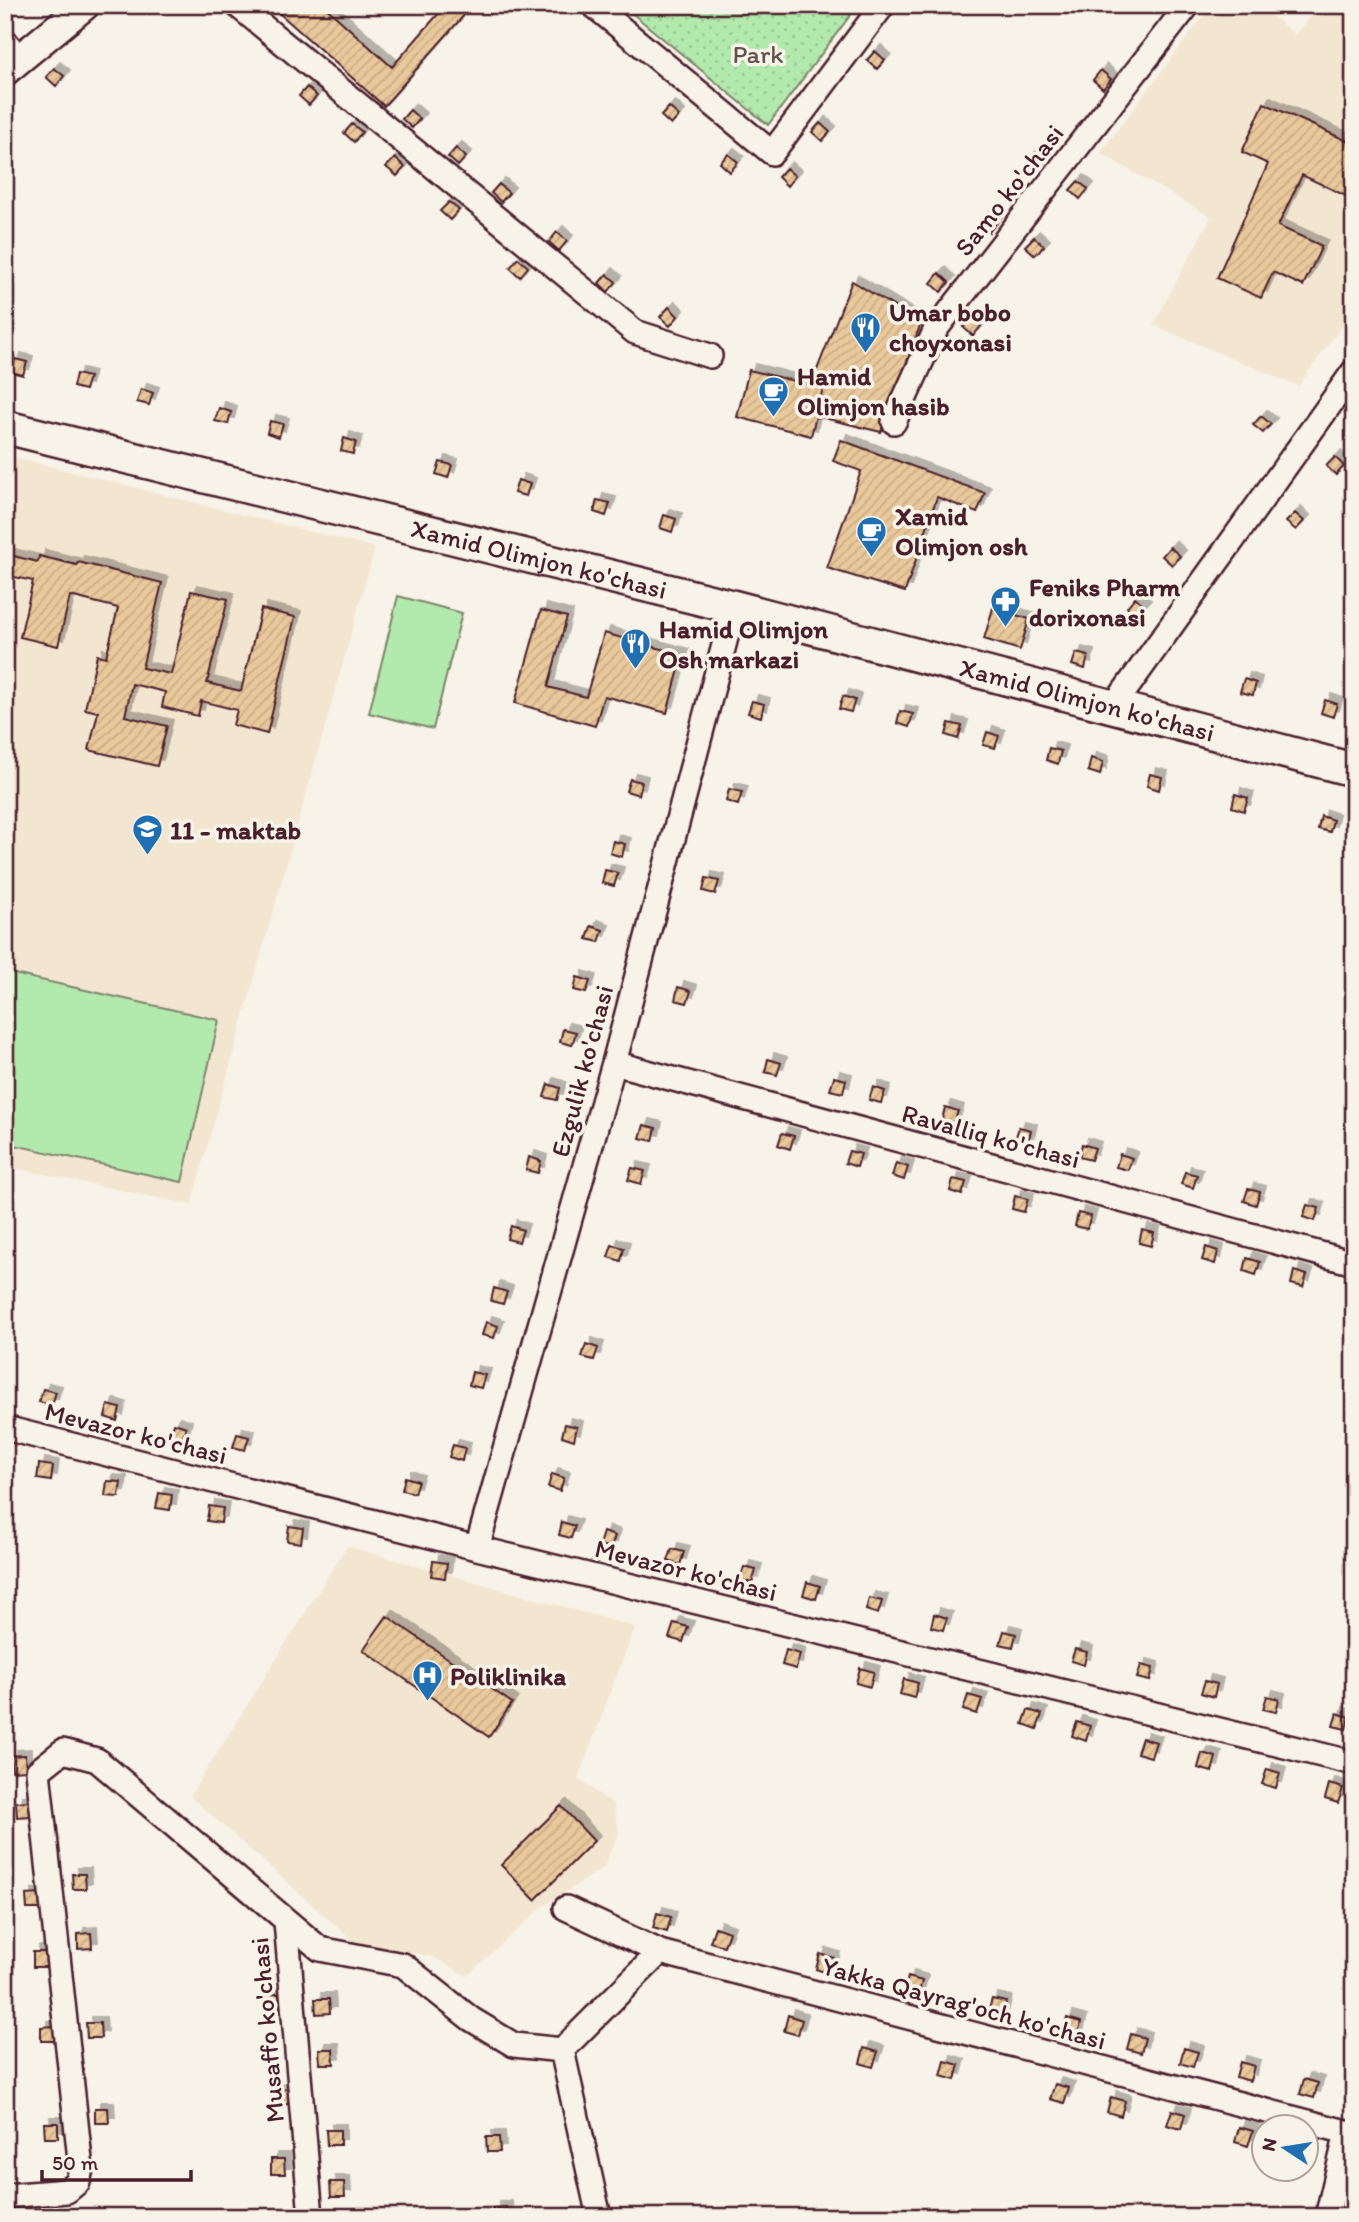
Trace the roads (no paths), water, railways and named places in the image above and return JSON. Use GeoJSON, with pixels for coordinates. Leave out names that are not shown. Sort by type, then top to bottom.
{"type":"FeatureCollection","features":[{"type":"Feature","properties":{"kind":"main road","name":"Xamid Olimjon ko'chasi"},"geometry":{"type":"LineString","coordinates":[[5,427],[734,607],[1354,770]]}},
{"type":"Feature","properties":{"kind":"street"},"geometry":{"type":"LineString","coordinates":[[10,57],[85,5]]}},
{"type":"Feature","properties":{"kind":"street"},"geometry":{"type":"LineString","coordinates":[[237,5],[635,332],[710,356]]}},
{"type":"Feature","properties":{"kind":"street"},"geometry":{"type":"LineString","coordinates":[[593,5],[772,153],[883,5]]}},
{"type":"Feature","properties":{"kind":"street","name":"Samo ko'chasi"},"geometry":{"type":"LineString","coordinates":[[894,422],[936,329],[1188,5]]}},
{"type":"Feature","properties":{"kind":"street"},"geometry":{"type":"LineString","coordinates":[[1114,707],[1354,372]]}},
{"type":"Feature","properties":{"kind":"street","name":"Ezgulik ko'chasi"},"geometry":{"type":"LineString","coordinates":[[477,1548],[614,1063],[734,607]]}},
{"type":"Feature","properties":{"kind":"street","name":"Ravalliq ko'chasi"},"geometry":{"type":"LineString","coordinates":[[614,1063],[1354,1263]]}},
{"type":"Feature","properties":{"kind":"street","name":"Mevazor ko'chasi"},"geometry":{"type":"LineString","coordinates":[[5,1428],[477,1548],[1354,1763]]}},
{"type":"Feature","properties":{"kind":"street"},"geometry":{"type":"LineString","coordinates":[[5,2196],[67,2191],[78,2182],[81,2169],[38,1771],[64,1751],[97,1760],[320,1950],[403,1965],[471,2019],[514,2045],[562,2050]]}},
{"type":"Feature","properties":{"kind":"street","name":"Yakka Qayrag'och ko'chasi"},"geometry":{"type":"LineString","coordinates":[[566,1908],[660,1952],[1350,2134]]}},
{"type":"Feature","properties":{"kind":"street","name":"Musaffo ko'chasi"},"geometry":{"type":"LineString","coordinates":[[286,1921],[311,2217]]}},
{"type":"Feature","properties":{"kind":"street"},"geometry":{"type":"LineString","coordinates":[[562,2050],[660,1952]]}},
{"type":"Feature","properties":{"kind":"street"},"geometry":{"type":"LineString","coordinates":[[562,2050],[599,2217]]}},
{"type":"Feature","properties":{"kind":"street"},"geometry":{"type":"LineString","coordinates":[[1327,2217],[1350,2134]]}},
{"type":"Feature","properties":{"kind":"place","name":"Umar bobo choyxonasi"},"geometry":{"type":"Point","coordinates":[866,354]}},
{"type":"Feature","properties":{"kind":"place","name":"Hamid Olimjon hasib"},"geometry":{"type":"Point","coordinates":[774,418]}},
{"type":"Feature","properties":{"kind":"place","name":"Xamid Olimjon osh"},"geometry":{"type":"Point","coordinates":[872,558]}},
{"type":"Feature","properties":{"kind":"place","name":"Feniks Pharm dorixonasi"},"geometry":{"type":"Point","coordinates":[1006,629]}},
{"type":"Feature","properties":{"kind":"place","name":"Hamid Olimjon Osh markazi"},"geometry":{"type":"Point","coordinates":[636,671]}},
{"type":"Feature","properties":{"kind":"place","name":"11 - maktab"},"geometry":{"type":"Point","coordinates":[147,857]}},
{"type":"Feature","properties":{"kind":"place","name":"Poliklinika"},"geometry":{"type":"Point","coordinates":[427,1703]}},
{"type":"Feature","properties":{"kind":"park label","name":"Park"},"geometry":{"type":"Point","coordinates":[758,54]}}]}
